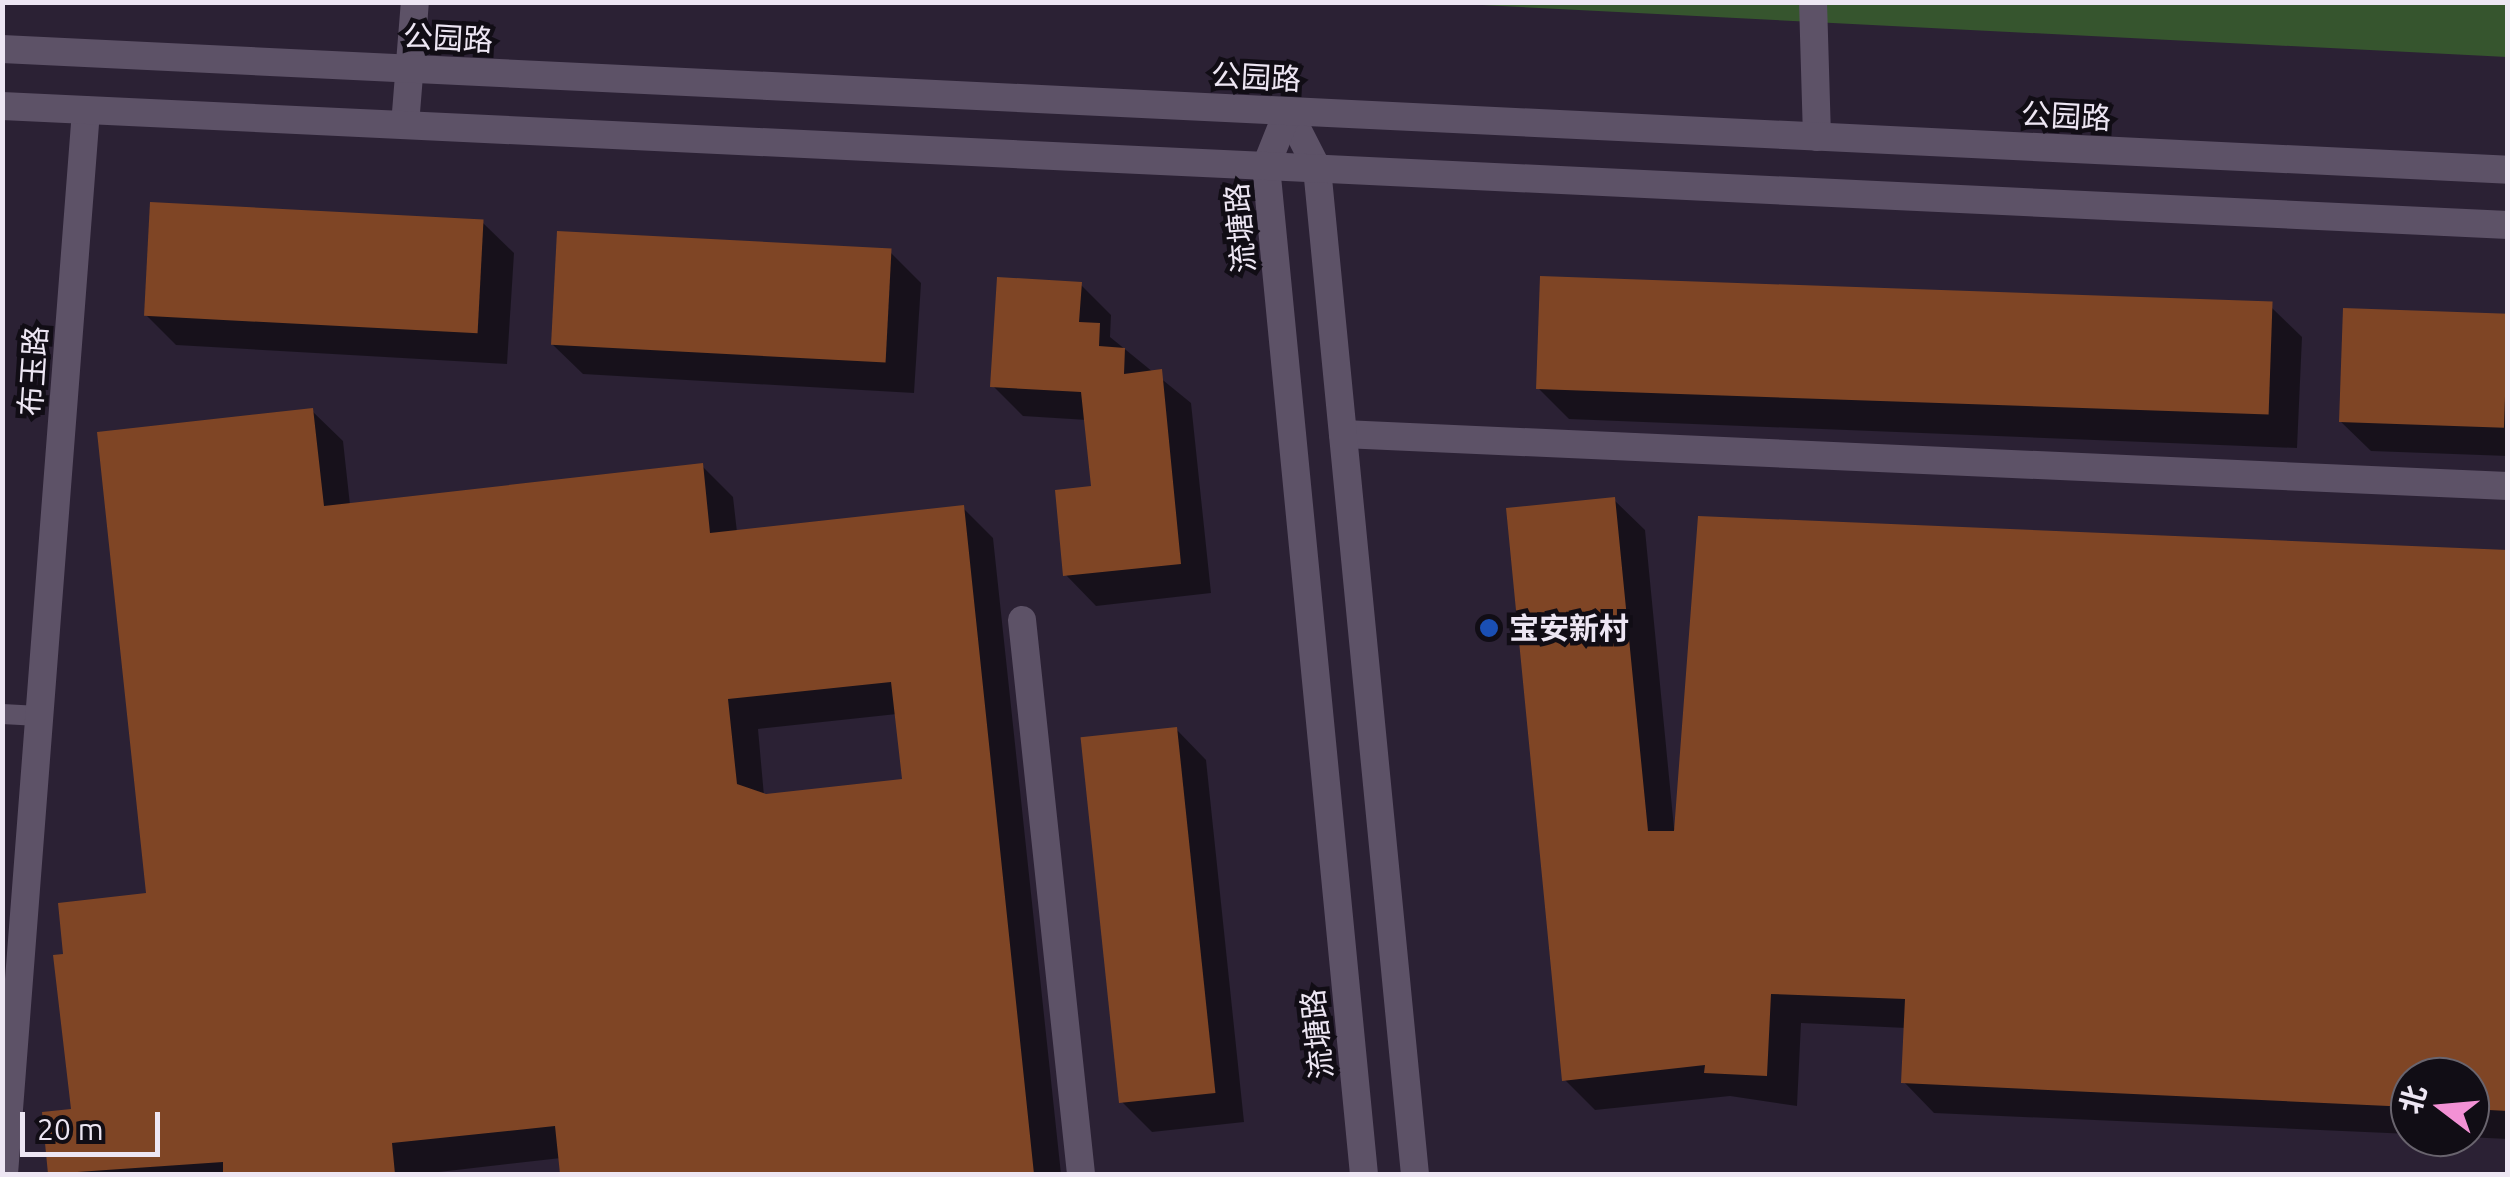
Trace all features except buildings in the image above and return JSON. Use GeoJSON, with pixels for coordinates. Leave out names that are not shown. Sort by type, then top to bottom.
{"type":"FeatureCollection","features":[{"type":"Feature","properties":{"kind":"street"},"geometry":{"type":"LineString","coordinates":[[405,125],[415,2]]}},
{"type":"Feature","properties":{"kind":"street"},"geometry":{"type":"LineString","coordinates":[[1813,2],[1817,136]]}},
{"type":"Feature","properties":{"kind":"street","name":"公园路"},"geometry":{"type":"LineString","coordinates":[[2,49],[2508,170]]}},
{"type":"Feature","properties":{"kind":"street"},"geometry":{"type":"LineString","coordinates":[[2,106],[2508,225]]}},
{"type":"Feature","properties":{"kind":"street","name":"布玉路"},"geometry":{"type":"LineString","coordinates":[[4,1174],[86,110]]}},
{"type":"Feature","properties":{"kind":"street"},"geometry":{"type":"LineString","coordinates":[[1288,111],[1318,168],[1415,1174]]}},
{"type":"Feature","properties":{"kind":"street","name":"流塘路"},"geometry":{"type":"LineString","coordinates":[[1288,111],[1266,166],[1364,1174]]}},
{"type":"Feature","properties":{"kind":"street"},"geometry":{"type":"LineString","coordinates":[[1343,434],[2508,486]]}},
{"type":"Feature","properties":{"kind":"street"},"geometry":{"type":"LineString","coordinates":[[1022,620],[1081,1174]]}},
{"type":"Feature","properties":{"kind":"lane"},"geometry":{"type":"LineString","coordinates":[[2,714],[39,716]]}},
{"type":"Feature","properties":{"kind":"green space"},"geometry":{"type":"Polygon","coordinates":[[[1443,3],[2507,3],[2507,57],[1813,22],[1443,3]]]}},
{"type":"Feature","properties":{"kind":"place","name":"宝安新村"},"geometry":{"type":"Point","coordinates":[1489,628]}}]}
